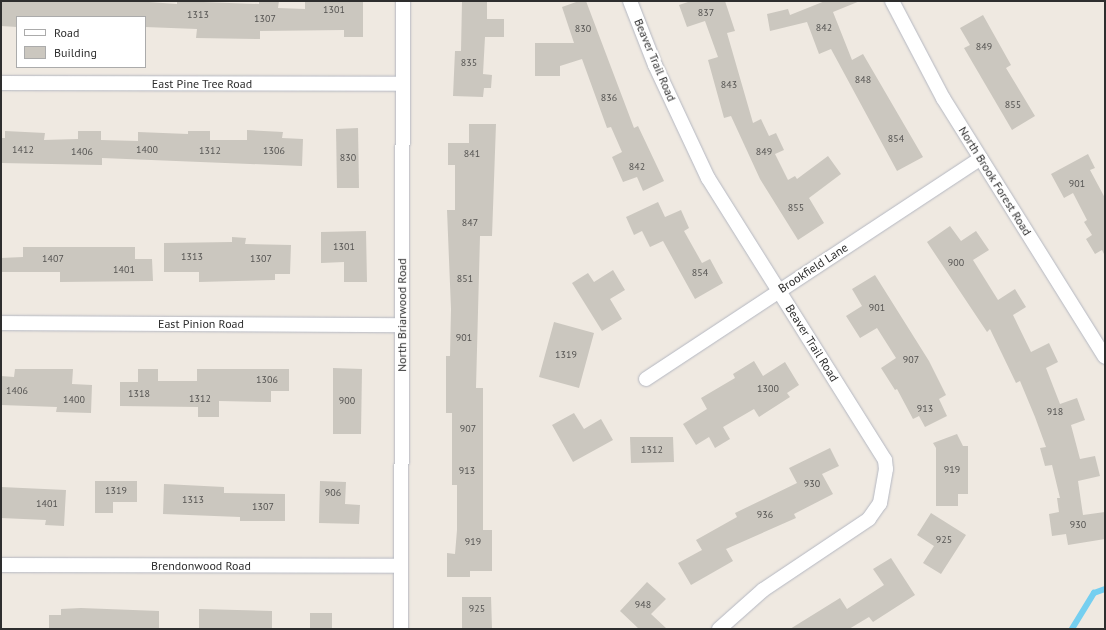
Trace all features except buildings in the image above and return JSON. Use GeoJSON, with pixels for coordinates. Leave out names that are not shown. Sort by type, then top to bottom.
{"type":"FeatureCollection","features":[{"type":"Feature","properties":{"kind":"street","name":"North Briarwood Road"},"geometry":{"type":"LineString","coordinates":[[401,629],[403,1]]}},
{"type":"Feature","properties":{"kind":"street","name":"Beaver Trail Road"},"geometry":{"type":"LineString","coordinates":[[630,1],[656,66],[708,178],[780,290],[885,460],[886,485],[880,503],[857,530],[763,590],[719,629]]}},
{"type":"Feature","properties":{"kind":"street","name":"North Brook Forest Road"},"geometry":{"type":"LineString","coordinates":[[892,1],[943,98],[1105,357]]}},
{"type":"Feature","properties":{"kind":"street","name":"East Pine Tree Road"},"geometry":{"type":"LineString","coordinates":[[1,84],[403,84]]}},
{"type":"Feature","properties":{"kind":"street","name":"Brookfield Lane"},"geometry":{"type":"LineString","coordinates":[[646,379],[981,158]]}},
{"type":"Feature","properties":{"kind":"street","name":"East Pinion Road"},"geometry":{"type":"LineString","coordinates":[[1,322],[402,325]]}},
{"type":"Feature","properties":{"kind":"street","name":"Brendonwood Road"},"geometry":{"type":"LineString","coordinates":[[1,565],[401,566]]}},
{"type":"Feature","properties":{"kind":"waterway"},"geometry":{"type":"LineString","coordinates":[[1072,629],[1094,593],[1105,589]]}}]}
